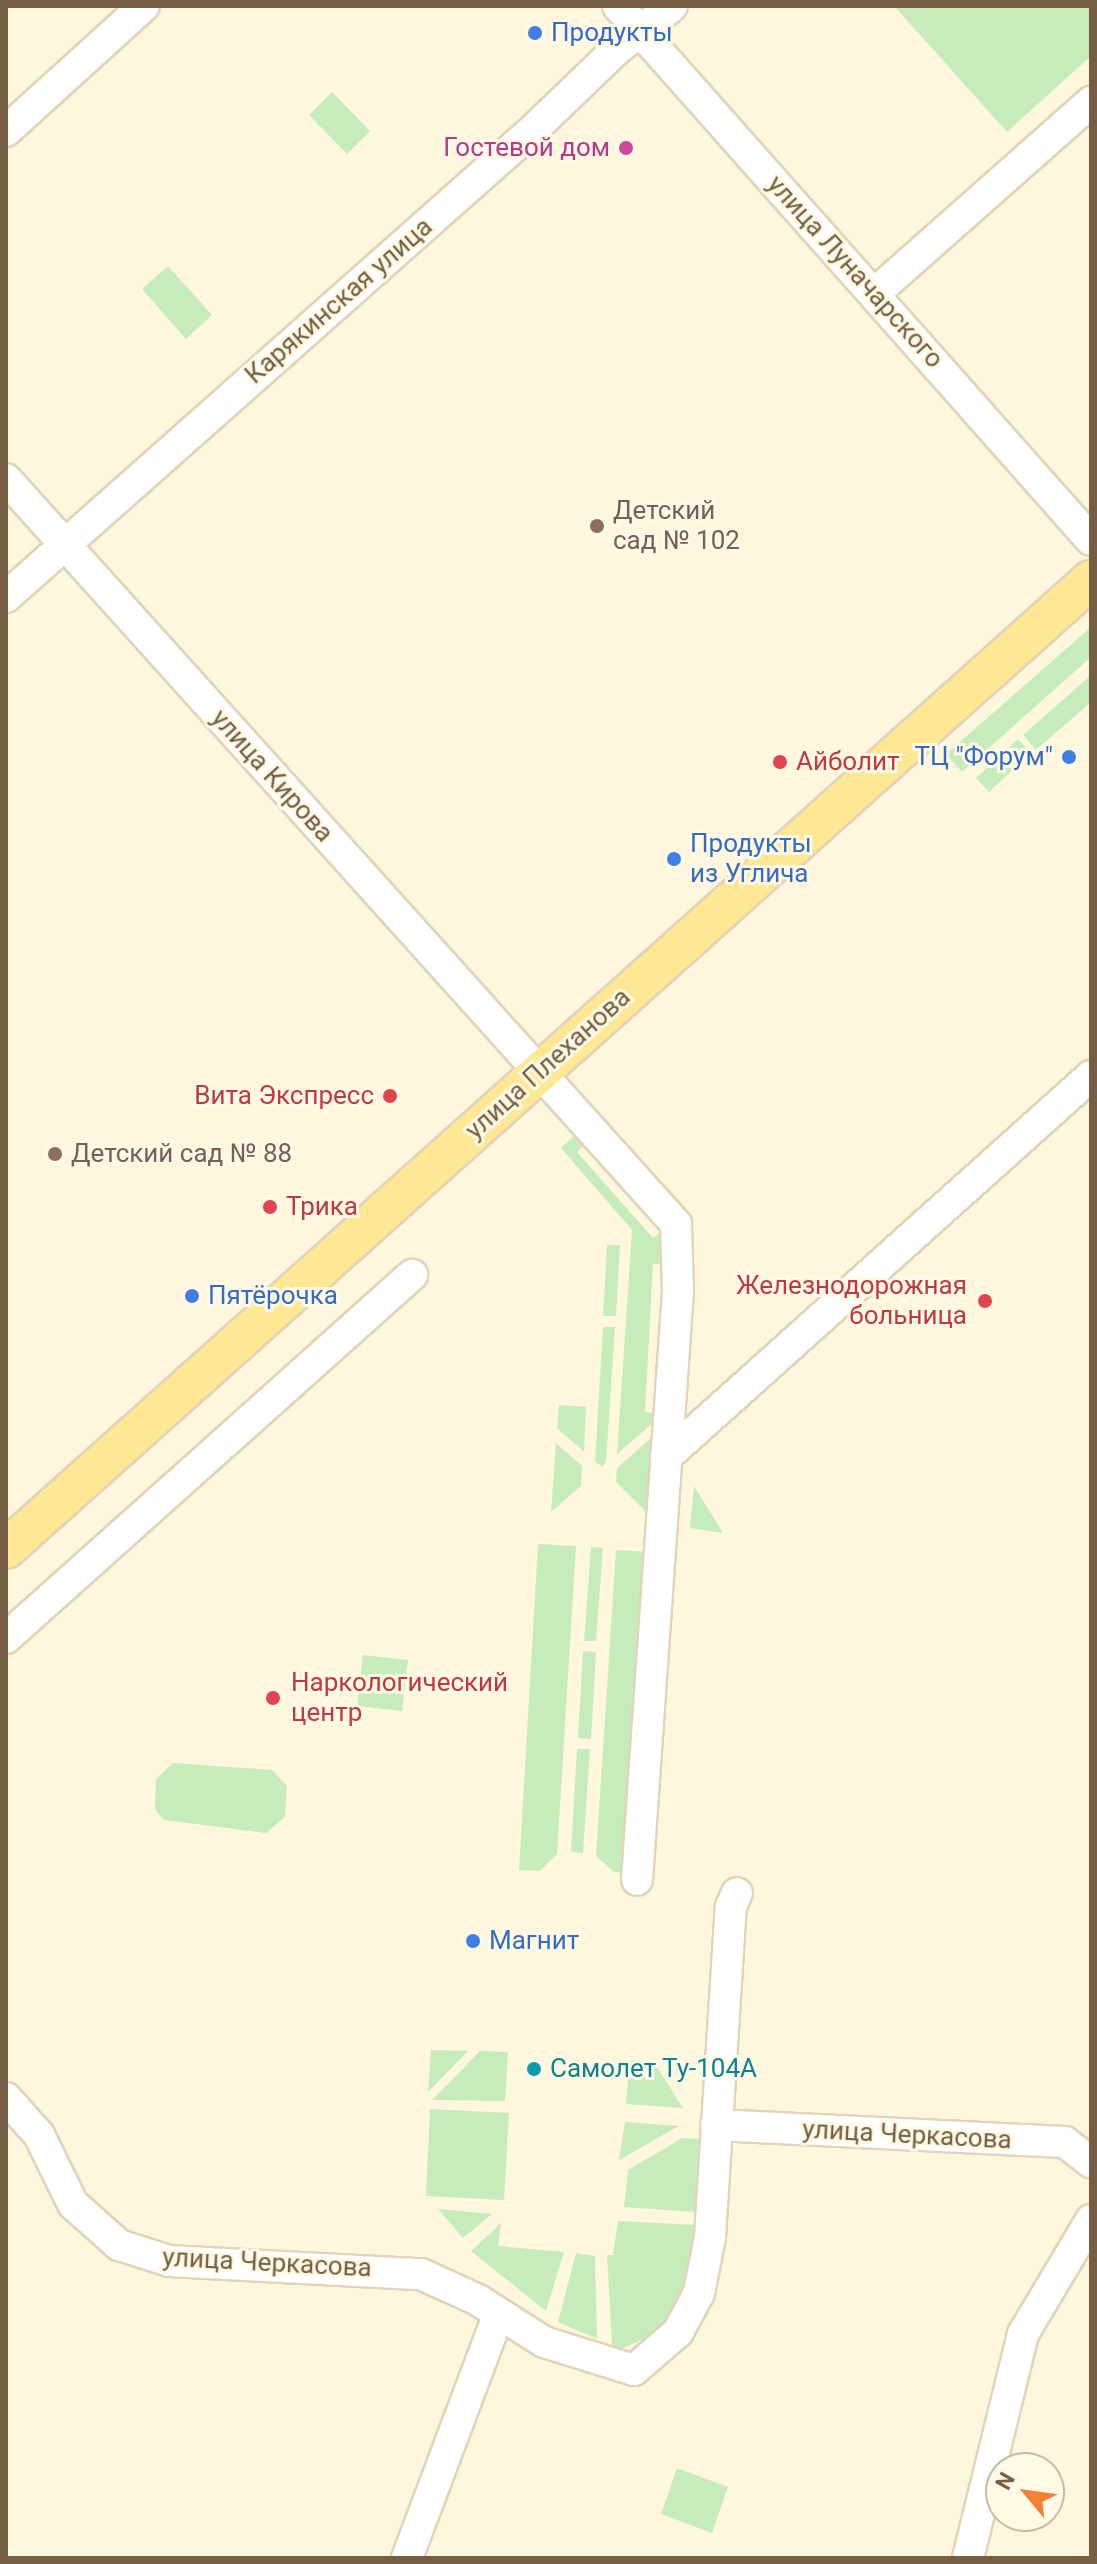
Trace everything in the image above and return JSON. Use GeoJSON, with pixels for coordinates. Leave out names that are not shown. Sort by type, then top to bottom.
{"type":"FeatureCollection","features":[{"type":"Feature","properties":{"kind":"main road","name":"улица Плеханова"},"geometry":{"type":"LineString","coordinates":[[6,1549],[1091,580]]}},
{"type":"Feature","properties":{"kind":"street"},"geometry":{"type":"LineString","coordinates":[[6,131],[144,6]]}},
{"type":"Feature","properties":{"kind":"street","name":"улица Луначарского"},"geometry":{"type":"LineString","coordinates":[[618,6],[1091,540]]}},
{"type":"Feature","properties":{"kind":"street","name":"Карякинская улица"},"geometry":{"type":"LineString","coordinates":[[6,597],[524,138],[616,50],[642,33],[672,6]]}},
{"type":"Feature","properties":{"kind":"street"},"geometry":{"type":"LineString","coordinates":[[874,294],[1091,102]]}},
{"type":"Feature","properties":{"kind":"street","name":"улица Кирова"},"geometry":{"type":"LineString","coordinates":[[6,479],[537,1074],[676,1224],[680,1251],[637,1880]]}},
{"type":"Feature","properties":{"kind":"street"},"geometry":{"type":"LineString","coordinates":[[666,1457],[1091,1076]]}},
{"type":"Feature","properties":{"kind":"street"},"geometry":{"type":"LineString","coordinates":[[6,1638],[412,1275]]}},
{"type":"Feature","properties":{"kind":"street"},"geometry":{"type":"LineString","coordinates":[[716,2125],[731,1907],[737,1893]]}},
{"type":"Feature","properties":{"kind":"street","name":"улица Черкасова"},"geometry":{"type":"LineString","coordinates":[[6,2098],[39,2135],[73,2204],[119,2245],[169,2261],[421,2274],[478,2300],[498,2316],[544,2342],[634,2370],[678,2332],[699,2293],[710,2237],[716,2125],[1065,2142],[1091,2162]]}},
{"type":"Feature","properties":{"kind":"street"},"geometry":{"type":"LineString","coordinates":[[968,2558],[1023,2334],[1091,2220]]}},
{"type":"Feature","properties":{"kind":"street"},"geometry":{"type":"LineString","coordinates":[[407,2558],[498,2316]]}},
{"type":"Feature","properties":{"kind":"green space"},"geometry":{"type":"Polygon","coordinates":[[[894,6],[1091,6],[1091,56],[1007,132],[894,6]]]}},
{"type":"Feature","properties":{"kind":"green space"},"geometry":{"type":"Polygon","coordinates":[[[332,92],[370,131],[347,154],[309,115],[332,92]]]}},
{"type":"Feature","properties":{"kind":"green space"},"geometry":{"type":"Polygon","coordinates":[[[168,266],[212,315],[186,339],[142,289],[168,266]]]}},
{"type":"Feature","properties":{"kind":"green space"},"geometry":{"type":"Polygon","coordinates":[[[1091,627],[1091,657],[962,772],[946,754],[1091,627]]]}},
{"type":"Feature","properties":{"kind":"green space"},"geometry":{"type":"Polygon","coordinates":[[[1091,675],[1091,702],[1036,750],[1023,735],[1091,675]]]}},
{"type":"Feature","properties":{"kind":"green space"},"geometry":{"type":"Polygon","coordinates":[[[1018,739],[1031,753],[989,792],[976,778],[1018,739]]]}},
{"type":"Feature","properties":{"kind":"green space"},"geometry":{"type":"Polygon","coordinates":[[[578,1132],[587,1142],[577,1152],[653,1238],[666,1229],[670,1264],[653,1264],[645,1412],[663,1414],[617,1454],[632,1230],[561,1148],[578,1132]]]}},
{"type":"Feature","properties":{"kind":"green space"},"geometry":{"type":"Polygon","coordinates":[[[607,1245],[620,1245],[616,1316],[603,1316],[607,1245]]]}},
{"type":"Feature","properties":{"kind":"green space"},"geometry":{"type":"Polygon","coordinates":[[[603,1327],[615,1327],[606,1462],[602,1467],[595,1461],[603,1327]]]}},
{"type":"Feature","properties":{"kind":"green space"},"geometry":{"type":"Polygon","coordinates":[[[559,1405],[586,1407],[584,1452],[557,1428],[559,1405]]]}},
{"type":"Feature","properties":{"kind":"green space"},"geometry":{"type":"Polygon","coordinates":[[[661,1429],[652,1518],[616,1482],[617,1468],[661,1429]]]}},
{"type":"Feature","properties":{"kind":"green space"},"geometry":{"type":"Polygon","coordinates":[[[556,1443],[582,1466],[581,1486],[551,1512],[556,1443]]]}},
{"type":"Feature","properties":{"kind":"green space"},"geometry":{"type":"Polygon","coordinates":[[[694,1486],[723,1533],[690,1528],[694,1486]]]}},
{"type":"Feature","properties":{"kind":"green space"},"geometry":{"type":"Polygon","coordinates":[[[538,1544],[576,1546],[557,1854],[540,1871],[519,1870],[538,1544]]]}},
{"type":"Feature","properties":{"kind":"green space"},"geometry":{"type":"Polygon","coordinates":[[[591,1547],[603,1548],[596,1641],[584,1641],[591,1547]]]}},
{"type":"Feature","properties":{"kind":"green space"},"geometry":{"type":"Polygon","coordinates":[[[616,1550],[653,1552],[632,1873],[614,1872],[596,1856],[616,1550]]]}},
{"type":"Feature","properties":{"kind":"green space"},"geometry":{"type":"Polygon","coordinates":[[[583,1651],[596,1652],[591,1739],[578,1738],[583,1651]]]}},
{"type":"Feature","properties":{"kind":"green space"},"geometry":{"type":"Polygon","coordinates":[[[363,1655],[408,1660],[402,1711],[357,1706],[363,1655]]]}},
{"type":"Feature","properties":{"kind":"green space"},"geometry":{"type":"Polygon","coordinates":[[[577,1749],[590,1749],[583,1853],[571,1852],[577,1749]]]}},
{"type":"Feature","properties":{"kind":"green space"},"geometry":{"type":"Polygon","coordinates":[[[173,1763],[272,1770],[287,1786],[285,1817],[266,1833],[164,1820],[155,1810],[156,1779],[173,1763]]]}},
{"type":"Feature","properties":{"kind":"green space"},"geometry":{"type":"Polygon","coordinates":[[[431,2050],[468,2051],[428,2092],[431,2050]]]}},
{"type":"Feature","properties":{"kind":"green space"},"geometry":{"type":"Polygon","coordinates":[[[480,2051],[508,2052],[505,2101],[432,2100],[480,2051]]]}},
{"type":"Feature","properties":{"kind":"green space"},"geometry":{"type":"Polygon","coordinates":[[[630,2060],[654,2062],[683,2108],[626,2104],[630,2060]]]}},
{"type":"Feature","properties":{"kind":"green space"},"geometry":{"type":"Polygon","coordinates":[[[430,2109],[509,2113],[504,2200],[426,2196],[430,2109]]]}},
{"type":"Feature","properties":{"kind":"green space"},"geometry":{"type":"Polygon","coordinates":[[[625,2122],[679,2126],[619,2160],[625,2122]]]}},
{"type":"Feature","properties":{"kind":"green space"},"geometry":{"type":"Polygon","coordinates":[[[682,2138],[705,2139],[696,2212],[624,2207],[628,2170],[682,2138]]]}},
{"type":"Feature","properties":{"kind":"green space"},"geometry":{"type":"Polygon","coordinates":[[[438,2209],[492,2214],[463,2238],[438,2209]]]}},
{"type":"Feature","properties":{"kind":"green space"},"geometry":{"type":"Polygon","coordinates":[[[618,2221],[696,2225],[683,2293],[672,2312],[650,2336],[619,2350],[612,2344],[607,2255],[613,2255],[618,2221]]]}},
{"type":"Feature","properties":{"kind":"green space"},"geometry":{"type":"Polygon","coordinates":[[[501,2223],[498,2246],[564,2252],[546,2311],[471,2251],[501,2223]]]}},
{"type":"Feature","properties":{"kind":"green space"},"geometry":{"type":"Polygon","coordinates":[[[576,2253],[595,2256],[597,2339],[558,2322],[576,2253]]]}},
{"type":"Feature","properties":{"kind":"green space"},"geometry":{"type":"Polygon","coordinates":[[[677,2468],[728,2487],[712,2533],[661,2514],[677,2468]]]}},
{"type":"Feature","properties":{"kind":"place","name":"Продукты"},"geometry":{"type":"Point","coordinates":[535,33]}},
{"type":"Feature","properties":{"kind":"place","name":"Гостевой дом"},"geometry":{"type":"Point","coordinates":[626,148]}},
{"type":"Feature","properties":{"kind":"place","name":"Детский сад № 102"},"geometry":{"type":"Point","coordinates":[597,526]}},
{"type":"Feature","properties":{"kind":"place","name":"ТЦ \"Форум\""},"geometry":{"type":"Point","coordinates":[1069,757]}},
{"type":"Feature","properties":{"kind":"place","name":"Айболит"},"geometry":{"type":"Point","coordinates":[780,762]}},
{"type":"Feature","properties":{"kind":"place","name":"Продукты из Углича"},"geometry":{"type":"Point","coordinates":[674,859]}},
{"type":"Feature","properties":{"kind":"place","name":"Вита Экспресс"},"geometry":{"type":"Point","coordinates":[390,1096]}},
{"type":"Feature","properties":{"kind":"place","name":"Детский сад № 88"},"geometry":{"type":"Point","coordinates":[55,1154]}},
{"type":"Feature","properties":{"kind":"place","name":"Трика"},"geometry":{"type":"Point","coordinates":[270,1207]}},
{"type":"Feature","properties":{"kind":"place","name":"Пятёрочка"},"geometry":{"type":"Point","coordinates":[192,1296]}},
{"type":"Feature","properties":{"kind":"place","name":"Железнодорожная больница"},"geometry":{"type":"Point","coordinates":[985,1301]}},
{"type":"Feature","properties":{"kind":"place","name":"Наркологический центр"},"geometry":{"type":"Point","coordinates":[273,1698]}},
{"type":"Feature","properties":{"kind":"place","name":"Магнит"},"geometry":{"type":"Point","coordinates":[473,1941]}},
{"type":"Feature","properties":{"kind":"place","name":"Самолет Ту-104А"},"geometry":{"type":"Point","coordinates":[534,2069]}}]}
